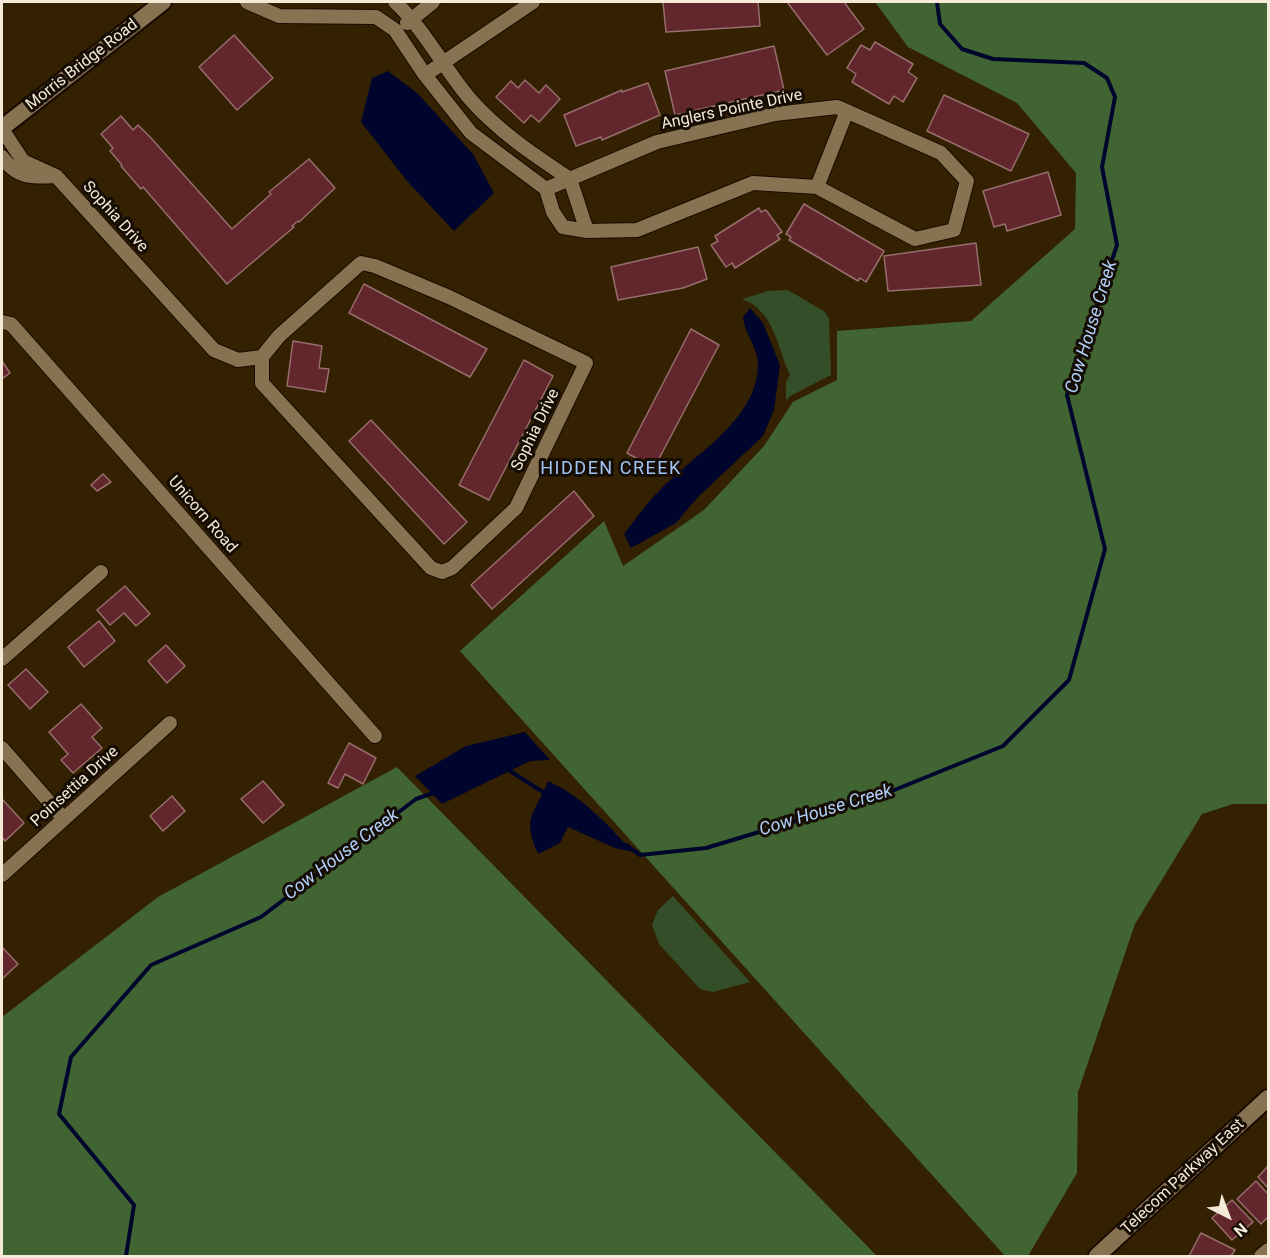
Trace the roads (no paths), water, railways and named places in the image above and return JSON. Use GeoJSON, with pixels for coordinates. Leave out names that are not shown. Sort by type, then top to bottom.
{"type":"FeatureCollection","features":[{"type":"Feature","properties":{"kind":"street"},"geometry":{"type":"LineString","coordinates":[[247,2],[279,16],[376,18],[395,30],[425,75],[471,133],[546,189]]}},
{"type":"Feature","properties":{"kind":"street"},"geometry":{"type":"LineString","coordinates":[[394,2],[413,19],[470,99],[515,143],[570,179],[587,231]]}},
{"type":"Feature","properties":{"kind":"street"},"geometry":{"type":"LineString","coordinates":[[395,30],[413,19],[433,2]]}},
{"type":"Feature","properties":{"kind":"street"},"geometry":{"type":"LineString","coordinates":[[425,75],[533,2]]}},
{"type":"Feature","properties":{"kind":"street","name":"Morris Bridge Road"},"geometry":{"type":"LineString","coordinates":[[2,129],[160,3]]}},
{"type":"Feature","properties":{"kind":"street","name":"Anglers Pointe Drive"},"geometry":{"type":"LineString","coordinates":[[837,107],[941,153],[967,181],[954,230],[915,239],[817,187],[753,183],[637,230],[587,231],[563,227],[553,212],[546,189],[570,179],[657,142],[775,114],[837,107]]}},
{"type":"Feature","properties":{"kind":"street"},"geometry":{"type":"LineString","coordinates":[[817,187],[847,111]]}},
{"type":"Feature","properties":{"kind":"street","name":"Sophia Drive"},"geometry":{"type":"LineString","coordinates":[[2,129],[23,161],[56,176],[214,350],[238,360],[262,357],[279,336],[361,263],[375,266],[449,297],[586,363],[516,508],[452,568],[442,572],[431,568],[262,383],[262,357]]}},
{"type":"Feature","properties":{"kind":"street"},"geometry":{"type":"LineString","coordinates":[[503,159],[515,143]]}},
{"type":"Feature","properties":{"kind":"street"},"geometry":{"type":"LineString","coordinates":[[2,158],[10,169],[34,178],[56,176]]}},
{"type":"Feature","properties":{"kind":"street","name":"Unicorn Road"},"geometry":{"type":"LineString","coordinates":[[2,322],[11,324],[375,736]]}},
{"type":"Feature","properties":{"kind":"street"},"geometry":{"type":"LineString","coordinates":[[2,659],[101,572]]}},
{"type":"Feature","properties":{"kind":"street","name":"Poinsettia Drive"},"geometry":{"type":"LineString","coordinates":[[2,875],[170,723]]}},
{"type":"Feature","properties":{"kind":"street"},"geometry":{"type":"LineString","coordinates":[[2,748],[64,819]]}},
{"type":"Feature","properties":{"kind":"street","name":"Telecom Parkway East"},"geometry":{"type":"LineString","coordinates":[[1097,1257],[1269,1098]]}},
{"type":"Feature","properties":{"kind":"street"},"geometry":{"type":"LineString","coordinates":[[1261,1257],[1269,1250]]}},
{"type":"Feature","properties":{"kind":"water"},"geometry":{"type":"Polygon","coordinates":[[[388,71],[417,93],[473,154],[494,193],[454,231],[407,181],[361,122],[372,78],[388,71]]]}},
{"type":"Feature","properties":{"kind":"water"},"geometry":{"type":"Polygon","coordinates":[[[750,308],[763,323],[780,365],[774,410],[763,436],[697,498],[676,523],[631,548],[624,534],[645,507],[659,491],[721,435],[736,419],[747,402],[755,384],[758,364],[743,317],[750,308]]]}},
{"type":"Feature","properties":{"kind":"water"},"geometry":{"type":"Polygon","coordinates":[[[525,732],[550,760],[530,761],[442,804],[415,776],[466,746],[525,732]]]}},
{"type":"Feature","properties":{"kind":"water"},"geometry":{"type":"Polygon","coordinates":[[[548,781],[561,787],[583,803],[604,821],[633,852],[615,848],[568,827],[560,843],[538,854],[530,823],[548,781]]]}},
{"type":"Feature","properties":{"kind":"waterway","name":"Cow House Creek"},"geometry":{"type":"LineString","coordinates":[[626,845],[640,855],[706,848],[882,795],[1003,746],[1069,680],[1105,549],[1067,395],[1117,245],[1102,167],[1115,97],[1107,78],[1084,63],[993,59],[962,49],[940,24],[937,2]]}},
{"type":"Feature","properties":{"kind":"waterway","name":"Cow House Creek"},"geometry":{"type":"LineString","coordinates":[[507,769],[546,794]]}},
{"type":"Feature","properties":{"kind":"waterway","name":"Cow House Creek"},"geometry":{"type":"LineString","coordinates":[[126,1256],[134,1205],[59,1114],[71,1057],[151,965],[261,917],[416,799],[436,792]]}},
{"type":"Feature","properties":{"kind":"district","name":"HIDDEN CREEK"},"geometry":{"type":"Point","coordinates":[611,469]}}]}
